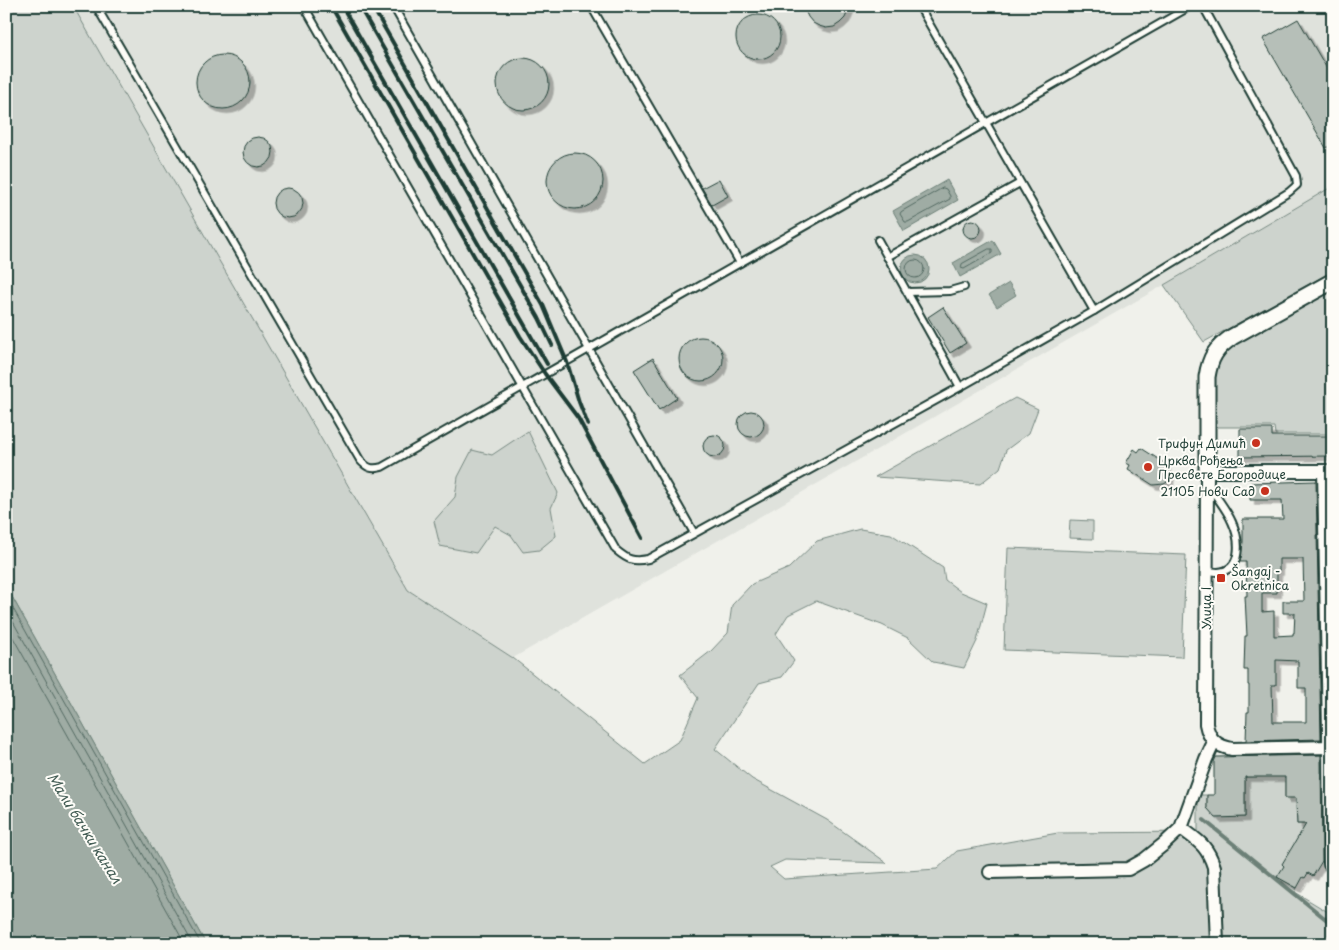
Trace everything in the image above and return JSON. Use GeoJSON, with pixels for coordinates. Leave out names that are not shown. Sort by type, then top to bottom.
{"type":"FeatureCollection","features":[{"type":"Feature","properties":{"kind":"street"},"geometry":{"type":"LineString","coordinates":[[1333,281],[1221,344],[1209,364],[1207,477],[1328,471],[1331,747],[1330,864],[1333,868]]}},
{"type":"Feature","properties":{"kind":"street","name":"Улица I"},"geometry":{"type":"LineString","coordinates":[[1207,477],[1206,724],[1207,731],[1214,742]]}},
{"type":"Feature","properties":{"kind":"street"},"geometry":{"type":"LineString","coordinates":[[990,872],[1128,869],[1144,860],[1181,828],[1214,742],[1221,747],[1232,749],[1331,747]]}},
{"type":"Feature","properties":{"kind":"street"},"geometry":{"type":"LineString","coordinates":[[1181,828],[1204,846],[1214,868],[1217,944]]}},
{"type":"Feature","properties":{"kind":"lane"},"geometry":{"type":"LineString","coordinates":[[96,6],[360,460],[365,466],[375,469],[382,467],[523,387],[1191,6]]}},
{"type":"Feature","properties":{"kind":"lane"},"geometry":{"type":"LineString","coordinates":[[304,6],[616,550],[625,558],[637,561],[648,559],[1094,311],[1289,192],[1297,185],[1296,176],[1203,6]]}},
{"type":"Feature","properties":{"kind":"lane"},"geometry":{"type":"LineString","coordinates":[[393,6],[694,533]]}},
{"type":"Feature","properties":{"kind":"lane"},"geometry":{"type":"LineString","coordinates":[[591,6],[740,263]]}},
{"type":"Feature","properties":{"kind":"lane"},"geometry":{"type":"LineString","coordinates":[[597,16],[600,6]]}},
{"type":"Feature","properties":{"kind":"lane"},"geometry":{"type":"LineString","coordinates":[[919,6],[1094,311]]}},
{"type":"Feature","properties":{"kind":"lane"},"geometry":{"type":"LineString","coordinates":[[887,257],[1020,183]]}},
{"type":"Feature","properties":{"kind":"lane"},"geometry":{"type":"LineString","coordinates":[[878,240],[960,387]]}},
{"type":"Feature","properties":{"kind":"lane"},"geometry":{"type":"LineString","coordinates":[[907,292],[950,291],[964,287]]}},
{"type":"Feature","properties":{"kind":"lane"},"geometry":{"type":"LineString","coordinates":[[1206,570],[1218,572],[1231,568],[1236,561],[1238,551],[1237,534],[1232,521],[1207,477]]}},
{"type":"Feature","properties":{"kind":"shaded area"},"geometry":{"type":"Polygon","coordinates":[[[6,6],[73,6],[408,590],[513,658],[645,764],[680,740],[698,698],[680,675],[711,651],[728,633],[732,605],[752,584],[789,568],[817,541],[860,529],[891,534],[943,568],[945,580],[961,592],[987,603],[977,641],[964,668],[933,662],[908,638],[882,625],[816,601],[788,615],[776,634],[794,661],[782,677],[759,683],[715,749],[752,779],[827,820],[887,863],[785,860],[770,867],[784,879],[937,869],[957,851],[1058,833],[1198,832],[1198,795],[1207,795],[1207,808],[1216,817],[1245,817],[1245,777],[1284,776],[1292,781],[1285,781],[1285,797],[1308,798],[1308,806],[1296,806],[1297,824],[1311,824],[1278,877],[1297,888],[1295,892],[1333,915],[1333,944],[206,944],[6,586],[6,6]]]}},
{"type":"Feature","properties":{"kind":"shaded area"},"geometry":{"type":"Polygon","coordinates":[[[73,6],[1333,6],[1333,186],[513,658],[408,590],[73,6]]]}},
{"type":"Feature","properties":{"kind":"shaded area"},"geometry":{"type":"Polygon","coordinates":[[[1333,186],[1333,271],[1204,342],[1164,285],[1333,186]]]}},
{"type":"Feature","properties":{"kind":"shaded area"},"geometry":{"type":"Polygon","coordinates":[[[1333,288],[1333,434],[1275,434],[1274,427],[1213,427],[1213,374],[1218,362],[1228,349],[1333,288]]]}},
{"type":"Feature","properties":{"kind":"shaded area"},"geometry":{"type":"Polygon","coordinates":[[[1015,398],[1038,409],[1029,433],[1006,450],[1000,468],[980,484],[875,477],[1015,398]]]}},
{"type":"Feature","properties":{"kind":"shaded area"},"geometry":{"type":"Polygon","coordinates":[[[528,431],[558,493],[551,508],[556,536],[539,550],[523,552],[511,535],[495,526],[476,553],[440,546],[434,521],[455,497],[458,477],[472,450],[492,455],[528,431]]]}},
{"type":"Feature","properties":{"kind":"shaded area"},"geometry":{"type":"Polygon","coordinates":[[[1070,520],[1093,521],[1093,539],[1069,538],[1070,520]]]}},
{"type":"Feature","properties":{"kind":"shaded area"},"geometry":{"type":"Polygon","coordinates":[[[1008,548],[1186,555],[1182,657],[1004,650],[1008,548]]]}},
{"type":"Feature","properties":{"kind":"water"},"geometry":{"type":"Polygon","coordinates":[[[947,180],[958,200],[904,231],[893,211],[947,180]]]}},
{"type":"Feature","properties":{"kind":"water"},"geometry":{"type":"Polygon","coordinates":[[[993,240],[1001,254],[960,277],[953,263],[993,240]]]}},
{"type":"Feature","properties":{"kind":"water"},"geometry":{"type":"Polygon","coordinates":[[[915,255],[925,259],[929,269],[925,279],[915,283],[905,279],[901,269],[905,259],[915,255]]]}},
{"type":"Feature","properties":{"kind":"water"},"geometry":{"type":"Polygon","coordinates":[[[1009,283],[1016,295],[997,307],[989,295],[1009,283]]]}},
{"type":"Feature","properties":{"kind":"water","name":"Мали бачки канал"},"geometry":{"type":"Polygon","coordinates":[[[6,586],[206,944],[6,944],[6,586]]]}},
{"type":"Feature","properties":{"kind":"building"},"geometry":{"type":"Polygon","coordinates":[[[803,6],[850,6],[845,18],[840,23],[834,27],[826,28],[813,23],[803,6]]]}},
{"type":"Feature","properties":{"kind":"building"},"geometry":{"type":"Polygon","coordinates":[[[754,15],[762,15],[774,21],[780,37],[774,53],[762,59],[754,59],[742,53],[736,41],[736,33],[742,21],[754,15]]]}},
{"type":"Feature","properties":{"kind":"building"},"geometry":{"type":"Polygon","coordinates":[[[1298,19],[1333,79],[1333,144],[1326,148],[1263,39],[1298,19]]]}},
{"type":"Feature","properties":{"kind":"building"},"geometry":{"type":"Polygon","coordinates":[[[218,55],[228,55],[238,59],[246,67],[250,82],[246,97],[238,105],[228,109],[218,109],[208,105],[200,97],[196,87],[196,77],[200,67],[208,59],[218,55]]]}},
{"type":"Feature","properties":{"kind":"building"},"geometry":{"type":"Polygon","coordinates":[[[518,58],[528,58],[542,65],[549,79],[549,89],[542,103],[528,110],[518,110],[508,106],[501,99],[497,89],[497,79],[501,69],[508,62],[518,58]]]}},
{"type":"Feature","properties":{"kind":"building"},"geometry":{"type":"Polygon","coordinates":[[[258,137],[269,141],[273,152],[269,163],[258,167],[247,163],[243,152],[247,141],[258,137]]]}},
{"type":"Feature","properties":{"kind":"building"},"geometry":{"type":"Polygon","coordinates":[[[575,153],[586,155],[595,161],[601,170],[603,181],[601,192],[595,201],[586,207],[575,209],[564,207],[555,201],[549,192],[547,181],[549,170],[555,161],[564,155],[575,153]]]}},
{"type":"Feature","properties":{"kind":"building"},"geometry":{"type":"Polygon","coordinates":[[[719,179],[728,196],[712,205],[702,188],[719,179]]]}},
{"type":"Feature","properties":{"kind":"building"},"geometry":{"type":"Polygon","coordinates":[[[288,188],[299,192],[303,203],[299,214],[288,218],[277,214],[273,203],[277,192],[288,188]]]}},
{"type":"Feature","properties":{"kind":"building"},"geometry":{"type":"Polygon","coordinates":[[[972,220],[978,223],[981,229],[978,235],[972,238],[966,235],[963,229],[966,223],[972,220]]]}},
{"type":"Feature","properties":{"kind":"building"},"geometry":{"type":"Polygon","coordinates":[[[943,307],[966,343],[950,353],[928,317],[943,307]]]}},
{"type":"Feature","properties":{"kind":"building"},"geometry":{"type":"Polygon","coordinates":[[[697,337],[705,337],[717,343],[723,359],[717,375],[705,381],[697,381],[685,375],[679,363],[679,355],[685,343],[697,337]]]}},
{"type":"Feature","properties":{"kind":"building"},"geometry":{"type":"Polygon","coordinates":[[[653,358],[677,398],[659,410],[634,370],[653,358]]]}},
{"type":"Feature","properties":{"kind":"building"},"geometry":{"type":"Polygon","coordinates":[[[751,411],[760,415],[764,424],[760,433],[751,437],[742,433],[738,424],[742,415],[751,411]]]}},
{"type":"Feature","properties":{"kind":"building"},"geometry":{"type":"Polygon","coordinates":[[[1240,429],[1272,429],[1272,436],[1330,436],[1331,456],[1240,457],[1240,429]]]}},
{"type":"Feature","properties":{"kind":"building"},"geometry":{"type":"Polygon","coordinates":[[[710,435],[718,435],[725,442],[725,450],[718,457],[710,457],[703,450],[703,442],[710,435]]]}},
{"type":"Feature","properties":{"kind":"building","name":"Црква Рођења Пресвете Богородице"},"geometry":{"type":"Polygon","coordinates":[[[1141,448],[1166,464],[1170,474],[1169,481],[1164,484],[1153,485],[1128,469],[1130,465],[1126,463],[1134,449],[1138,452],[1141,448]]]}},
{"type":"Feature","properties":{"kind":"building"},"geometry":{"type":"Polygon","coordinates":[[[1316,481],[1321,739],[1246,741],[1249,685],[1248,670],[1244,670],[1245,636],[1247,636],[1246,562],[1240,562],[1243,542],[1243,519],[1283,519],[1282,500],[1250,500],[1250,483],[1316,481]],[[1279,559],[1277,593],[1262,593],[1262,612],[1274,611],[1274,636],[1293,635],[1295,613],[1283,613],[1283,601],[1304,601],[1303,559],[1279,559]],[[1276,660],[1276,685],[1272,685],[1273,722],[1306,722],[1306,688],[1298,688],[1298,661],[1276,660]]]}},
{"type":"Feature","properties":{"kind":"building"},"geometry":{"type":"Polygon","coordinates":[[[1321,755],[1322,861],[1313,876],[1308,873],[1305,878],[1303,877],[1297,888],[1277,877],[1284,866],[1282,864],[1306,824],[1297,824],[1296,798],[1285,798],[1285,777],[1245,777],[1245,817],[1216,818],[1207,808],[1207,795],[1214,795],[1214,762],[1216,757],[1321,755]]]}},
{"type":"Feature","properties":{"kind":"waterway"},"geometry":{"type":"LineString","coordinates":[[1204,820],[1333,925]]}},
{"type":"Feature","properties":{"kind":"railway"},"geometry":{"type":"LineString","coordinates":[[331,6],[520,336],[545,374],[578,418],[642,538]]}},
{"type":"Feature","properties":{"kind":"railway"},"geometry":{"type":"LineString","coordinates":[[342,6],[547,364]]}},
{"type":"Feature","properties":{"kind":"railway"},"geometry":{"type":"LineString","coordinates":[[359,6],[539,318],[552,345]]}},
{"type":"Feature","properties":{"kind":"railway"},"geometry":{"type":"LineString","coordinates":[[372,6],[543,305],[567,362],[588,425]]}},
{"type":"Feature","properties":{"kind":"place","name":"Трифун Димић"},"geometry":{"type":"Point","coordinates":[1256,443]}},
{"type":"Feature","properties":{"kind":"place","name":"Црква Рођења Пресвете Богородице"},"geometry":{"type":"Point","coordinates":[1148,467]}},
{"type":"Feature","properties":{"kind":"place","name":"21105 Нови Сад"},"geometry":{"type":"Point","coordinates":[1265,491]}},
{"type":"Feature","properties":{"kind":"place","name":"Šangaj - Okretnica"},"geometry":{"type":"Point","coordinates":[1221,578]}}]}
